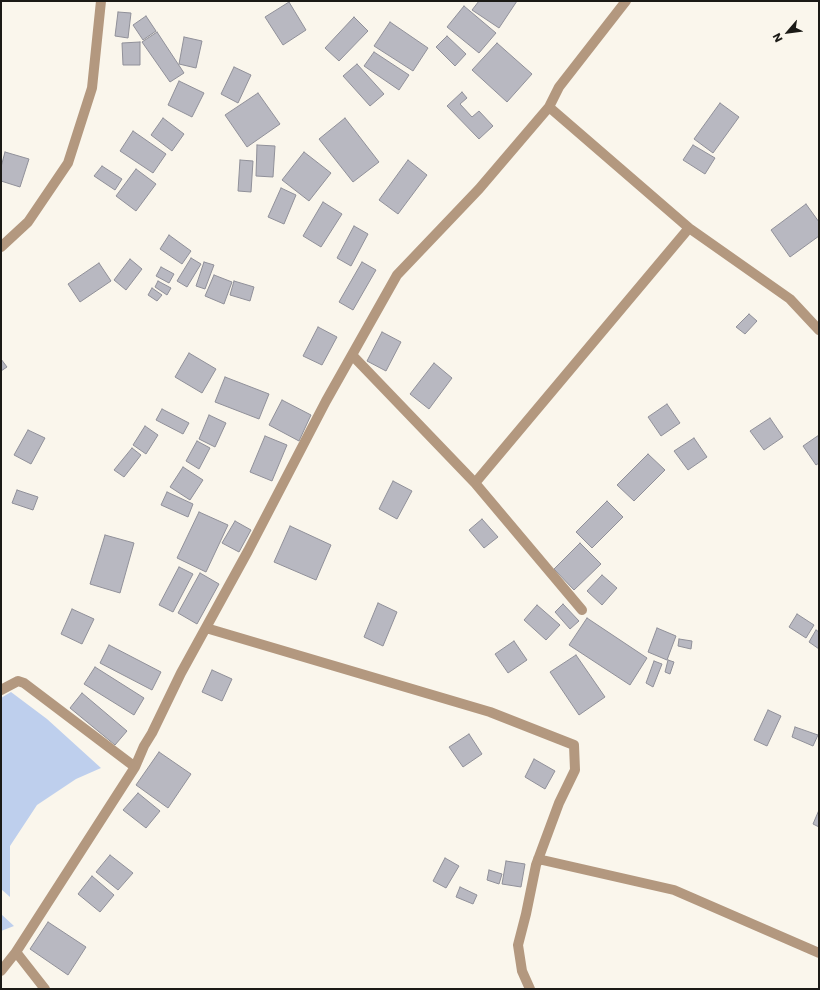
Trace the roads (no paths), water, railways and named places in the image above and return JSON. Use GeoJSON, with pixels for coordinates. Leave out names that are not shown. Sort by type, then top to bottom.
{"type":"FeatureCollection","features":[{"type":"Feature","properties":{"kind":"street"},"geometry":{"type":"LineString","coordinates":[[1,248],[28,222],[68,163],[92,88],[101,1]]}},
{"type":"Feature","properties":{"kind":"street"},"geometry":{"type":"LineString","coordinates":[[1,971],[16,952],[135,767],[181,673],[248,551],[326,401],[397,275],[479,189],[549,107],[559,87],[626,1]]}},
{"type":"Feature","properties":{"kind":"street"},"geometry":{"type":"LineString","coordinates":[[549,107],[689,228],[790,299],[819,330]]}},
{"type":"Feature","properties":{"kind":"street"},"geometry":{"type":"LineString","coordinates":[[475,483],[689,228]]}},
{"type":"Feature","properties":{"kind":"street"},"geometry":{"type":"LineString","coordinates":[[352,355],[475,483],[582,610]]}},
{"type":"Feature","properties":{"kind":"street"},"geometry":{"type":"LineString","coordinates":[[206,628],[490,712],[574,745],[575,770],[559,803],[536,865],[518,945],[522,971],[530,989]]}},
{"type":"Feature","properties":{"kind":"street"},"geometry":{"type":"LineString","coordinates":[[1,690],[18,681],[24,683],[135,767]]}},
{"type":"Feature","properties":{"kind":"street"},"geometry":{"type":"LineString","coordinates":[[538,859],[674,890],[819,953]]}},
{"type":"Feature","properties":{"kind":"street"},"geometry":{"type":"LineString","coordinates":[[16,952],[45,989]]}},
{"type":"Feature","properties":{"kind":"water"},"geometry":{"type":"Polygon","coordinates":[[[11,692],[47,719],[101,768],[76,779],[37,805],[10,846],[10,897],[1,889],[1,698],[11,692]]]}},
{"type":"Feature","properties":{"kind":"water"},"geometry":{"type":"Polygon","coordinates":[[[1,914],[14,926],[1,931],[1,914]]]}}]}
